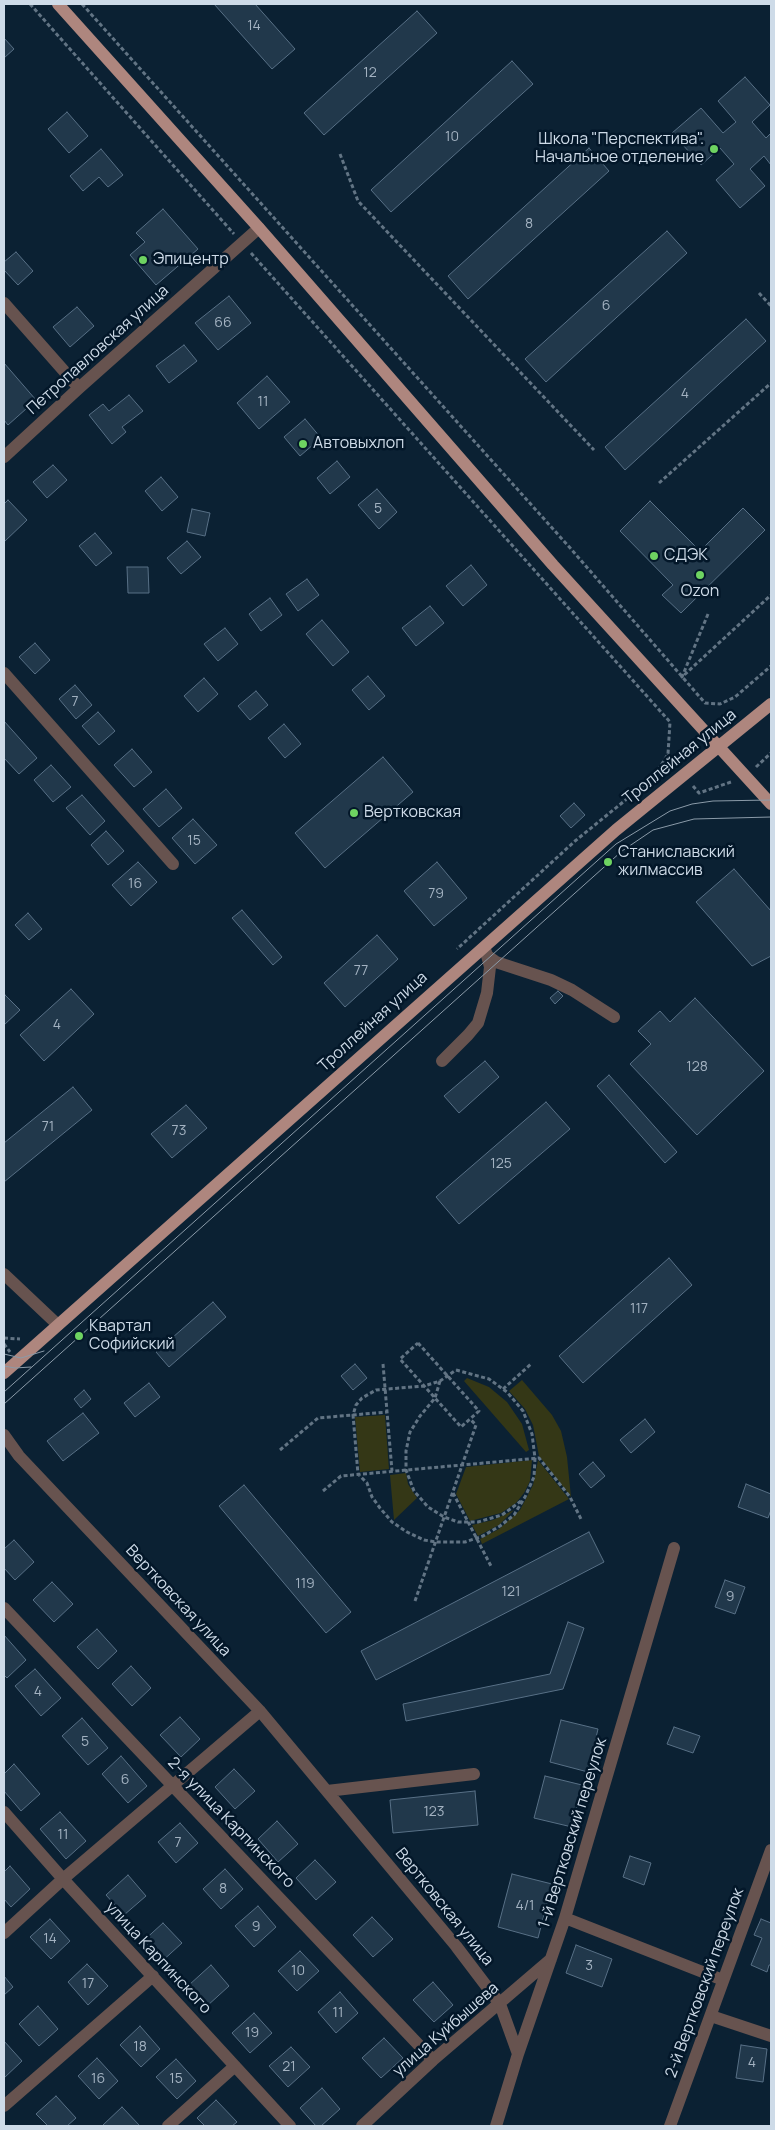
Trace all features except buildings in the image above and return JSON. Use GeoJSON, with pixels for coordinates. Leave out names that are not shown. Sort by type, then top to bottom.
{"type":"FeatureCollection","features":[{"type":"Feature","properties":{"kind":"main road"},"geometry":{"type":"LineString","coordinates":[[58,4],[259,228],[553,566],[720,746],[771,804]]}},
{"type":"Feature","properties":{"kind":"main road","name":"Троллейная улица"},"geometry":{"type":"LineString","coordinates":[[4,1373],[486,952],[616,830],[771,704]]}},
{"type":"Feature","properties":{"kind":"street","name":"Петропавловская улица"},"geometry":{"type":"LineString","coordinates":[[4,457],[78,388],[259,228]]}},
{"type":"Feature","properties":{"kind":"street"},"geometry":{"type":"LineString","coordinates":[[4,304],[78,388]]}},
{"type":"Feature","properties":{"kind":"street"},"geometry":{"type":"LineString","coordinates":[[4,673],[173,864]]}},
{"type":"Feature","properties":{"kind":"street"},"geometry":{"type":"LineString","coordinates":[[486,952],[496,962],[551,980],[572,990],[614,1017]]}},
{"type":"Feature","properties":{"kind":"street"},"geometry":{"type":"LineString","coordinates":[[442,1061],[468,1036],[478,1023],[487,993],[490,968],[486,952]]}},
{"type":"Feature","properties":{"kind":"street"},"geometry":{"type":"LineString","coordinates":[[4,1274],[58,1325]]}},
{"type":"Feature","properties":{"kind":"street","name":"Вертковская улица"},"geometry":{"type":"LineString","coordinates":[[4,1435],[19,1456],[260,1711],[456,1946],[500,2004],[518,2054]]}},
{"type":"Feature","properties":{"kind":"street","name":"1-й Вертковский переулок"},"geometry":{"type":"LineString","coordinates":[[496,2126],[518,2054],[565,1918],[674,1548]]}},
{"type":"Feature","properties":{"kind":"street","name":"2-я улица Карпинского"},"geometry":{"type":"LineString","coordinates":[[4,1608],[433,2060]]}},
{"type":"Feature","properties":{"kind":"street"},"geometry":{"type":"LineString","coordinates":[[4,1933],[62,1879],[260,1711]]}},
{"type":"Feature","properties":{"kind":"street"},"geometry":{"type":"LineString","coordinates":[[327,1791],[474,1774]]}},
{"type":"Feature","properties":{"kind":"street","name":"улица Карпинского"},"geometry":{"type":"LineString","coordinates":[[4,1812],[62,1879],[290,2126]]}},
{"type":"Feature","properties":{"kind":"street","name":"2-й Вертковский переулок"},"geometry":{"type":"LineString","coordinates":[[670,2126],[771,1850]]}},
{"type":"Feature","properties":{"kind":"street"},"geometry":{"type":"LineString","coordinates":[[565,1918],[723,1980]]}},
{"type":"Feature","properties":{"kind":"street","name":"улица Куйбышева"},"geometry":{"type":"LineString","coordinates":[[362,2126],[433,2060],[552,1958]]}},
{"type":"Feature","properties":{"kind":"street"},"geometry":{"type":"LineString","coordinates":[[4,2106],[153,1976]]}},
{"type":"Feature","properties":{"kind":"street"},"geometry":{"type":"LineString","coordinates":[[711,2016],[771,2036]]}},
{"type":"Feature","properties":{"kind":"street"},"geometry":{"type":"LineString","coordinates":[[168,2126],[235,2066]]}},
{"type":"Feature","properties":{"kind":"path"},"geometry":{"type":"LineString","coordinates":[[30,4],[670,722],[668,754]]}},
{"type":"Feature","properties":{"kind":"path"},"geometry":{"type":"LineString","coordinates":[[82,4],[558,534],[705,703],[720,704],[735,697],[771,666]]}},
{"type":"Feature","properties":{"kind":"path"},"geometry":{"type":"LineString","coordinates":[[340,154],[358,201],[594,450]]}},
{"type":"Feature","properties":{"kind":"path"},"geometry":{"type":"LineString","coordinates":[[759,293],[771,306]]}},
{"type":"Feature","properties":{"kind":"path"},"geometry":{"type":"LineString","coordinates":[[659,483],[771,383]]}},
{"type":"Feature","properties":{"kind":"path"},"geometry":{"type":"LineString","coordinates":[[682,677],[771,595]]}},
{"type":"Feature","properties":{"kind":"path"},"geometry":{"type":"LineString","coordinates":[[682,677],[708,614]]}},
{"type":"Feature","properties":{"kind":"path"},"geometry":{"type":"LineString","coordinates":[[418,1343],[448,1376],[479,1411],[461,1427],[400,1359],[418,1343]]}},
{"type":"Feature","properties":{"kind":"path"},"geometry":{"type":"LineString","coordinates":[[383,1364],[392,1471]]}},
{"type":"Feature","properties":{"kind":"path"},"geometry":{"type":"LineString","coordinates":[[503,1389],[531,1364]]}},
{"type":"Feature","properties":{"kind":"path"},"geometry":{"type":"LineString","coordinates":[[456,1370],[470,1372],[489,1379],[503,1389],[523,1411],[532,1434],[535,1458],[534,1477],[526,1497],[514,1515],[500,1526],[465,1542],[424,1540],[406,1532],[392,1522],[372,1497],[367,1483],[358,1474],[353,1415],[356,1405],[362,1398],[376,1390],[424,1386],[440,1381],[456,1370]]}},
{"type":"Feature","properties":{"kind":"path"},"geometry":{"type":"LineString","coordinates":[[440,1381],[435,1398],[410,1432],[406,1451],[406,1470],[414,1491],[428,1507],[444,1518],[458,1522],[478,1522],[502,1515],[526,1497]]}},
{"type":"Feature","properties":{"kind":"path"},"geometry":{"type":"LineString","coordinates":[[280,1450],[318,1418],[387,1412]]}},
{"type":"Feature","properties":{"kind":"path"},"geometry":{"type":"LineString","coordinates":[[416,1601],[476,1425],[470,1419]]}},
{"type":"Feature","properties":{"kind":"path"},"geometry":{"type":"LineString","coordinates":[[323,1491],[341,1476],[539,1458],[570,1498],[582,1521]]}},
{"type":"Feature","properties":{"kind":"path"},"geometry":{"type":"LineString","coordinates":[[453,1493],[492,1568]]}},
{"type":"Feature","properties":{"kind":"green space"},"geometry":{"type":"Polygon","coordinates":[[[467,1378],[489,1387],[507,1402],[522,1424],[529,1450],[526,1452],[464,1381],[467,1378]]]}},
{"type":"Feature","properties":{"kind":"green space"},"geometry":{"type":"Polygon","coordinates":[[[522,1380],[552,1415],[561,1431],[567,1457],[571,1497],[539,1456],[533,1425],[525,1409],[509,1391],[522,1380]]]}},
{"type":"Feature","properties":{"kind":"green space"},"geometry":{"type":"Polygon","coordinates":[[[385,1415],[389,1469],[360,1472],[355,1417],[385,1415]]]}},
{"type":"Feature","properties":{"kind":"green space"},"geometry":{"type":"Polygon","coordinates":[[[532,1460],[530,1481],[516,1503],[501,1513],[470,1521],[456,1494],[466,1467],[532,1460]]]}},
{"type":"Feature","properties":{"kind":"green space"},"geometry":{"type":"Polygon","coordinates":[[[538,1460],[569,1499],[482,1544],[480,1539],[499,1529],[520,1510],[533,1485],[538,1460]]]}},
{"type":"Feature","properties":{"kind":"green space"},"geometry":{"type":"Polygon","coordinates":[[[406,1473],[408,1484],[417,1498],[394,1520],[390,1475],[406,1473]]]}},
{"type":"Feature","properties":{"kind":"green space"},"geometry":{"type":"Polygon","coordinates":[[[514,1510],[499,1525],[478,1536],[472,1525],[493,1520],[514,1510]]]}},
{"type":"Feature","properties":{"kind":"tram line"},"geometry":{"type":"LineString","coordinates":[[4,1392],[616,844],[670,811],[692,804],[713,801],[771,800]]}},
{"type":"Feature","properties":{"kind":"tram line"},"geometry":{"type":"LineString","coordinates":[[4,1404],[622,851],[653,830],[694,819],[771,817]]}},
{"type":"Feature","properties":{"kind":"tram line"},"geometry":{"type":"LineString","coordinates":[[4,1354],[21,1358],[44,1351]]}},
{"type":"Feature","properties":{"kind":"tram line"},"geometry":{"type":"LineString","coordinates":[[4,1366],[15,1368],[31,1367]]}},
{"type":"Feature","properties":{"kind":"place","name":"Школа \"Перспектива\". Начальное отделение"},"geometry":{"type":"Point","coordinates":[714,149]}},
{"type":"Feature","properties":{"kind":"place","name":"Эпицентр"},"geometry":{"type":"Point","coordinates":[143,260]}},
{"type":"Feature","properties":{"kind":"place","name":"Автовыхлоп"},"geometry":{"type":"Point","coordinates":[303,444]}},
{"type":"Feature","properties":{"kind":"place","name":"СДЭК"},"geometry":{"type":"Point","coordinates":[654,556]}},
{"type":"Feature","properties":{"kind":"place","name":"Ozon"},"geometry":{"type":"Point","coordinates":[700,575]}},
{"type":"Feature","properties":{"kind":"place","name":"Вертковская"},"geometry":{"type":"Point","coordinates":[354,813]}},
{"type":"Feature","properties":{"kind":"place","name":"Станиславский жилмассив"},"geometry":{"type":"Point","coordinates":[608,862]}},
{"type":"Feature","properties":{"kind":"place","name":"Квартал Софийский"},"geometry":{"type":"Point","coordinates":[79,1336]}}]}
